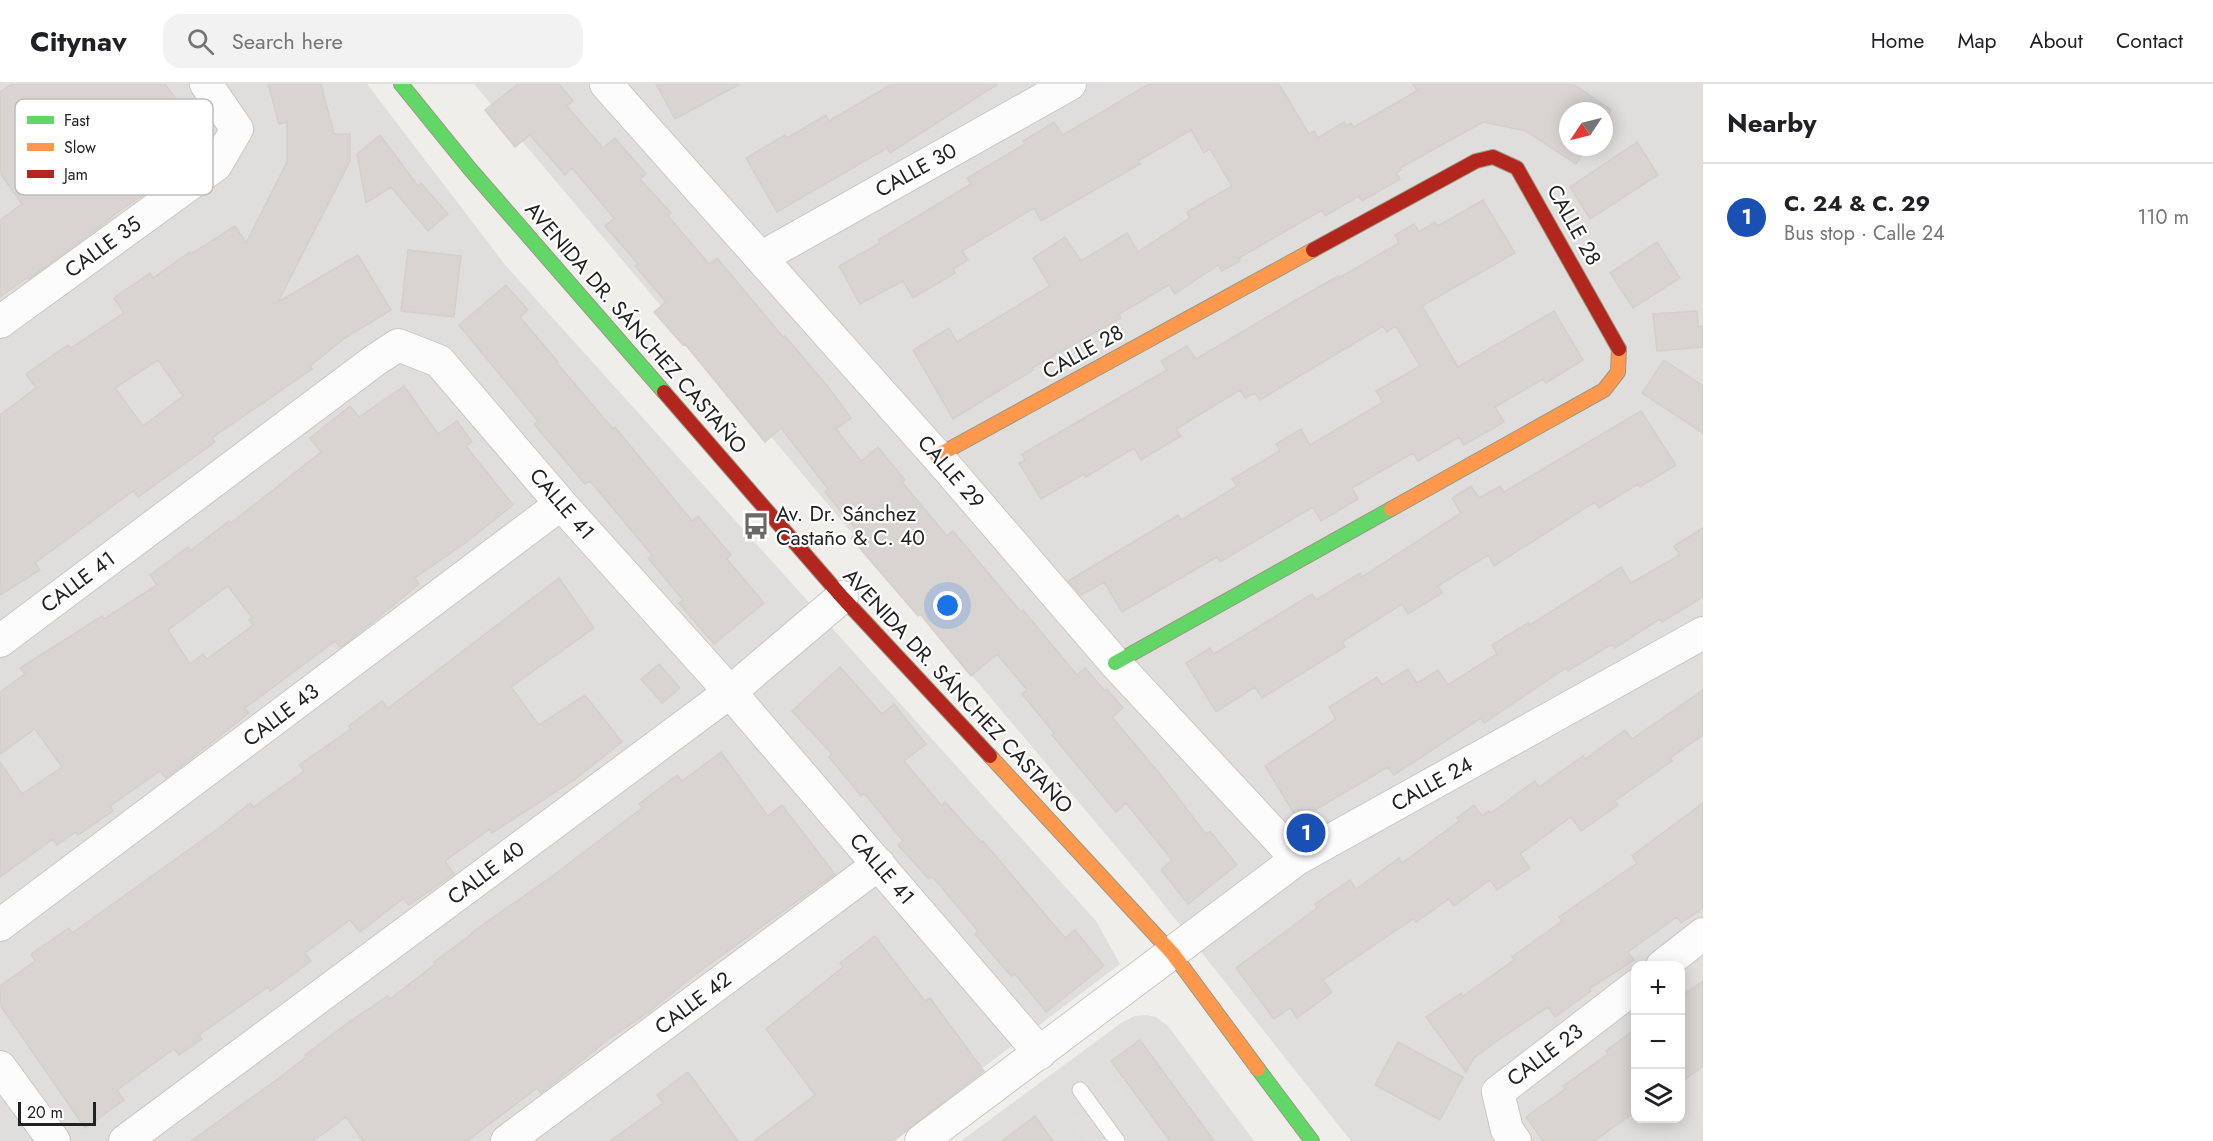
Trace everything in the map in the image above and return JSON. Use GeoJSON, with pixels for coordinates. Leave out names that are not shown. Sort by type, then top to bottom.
{"type":"FeatureCollection","features":[{"type":"Feature","properties":{"kind":"street","name":"CALLE 35"},"geometry":{"type":"LineString","coordinates":[[206,84],[237,129],[213,167]]}},
{"type":"Feature","properties":{"kind":"street","name":"AVENIDA DR. SÁNCHEZ CASTAÑO"},"geometry":{"type":"LineString","coordinates":[[401,84],[470,169],[842,597],[1173,954],[1312,1141]]}},
{"type":"Feature","properties":{"kind":"street","name":"CALLE 29"},"geometry":{"type":"LineString","coordinates":[[606,84],[937,456],[1115,663],[1298,859]]}},
{"type":"Feature","properties":{"kind":"street","name":"CALLE 30"},"geometry":{"type":"LineString","coordinates":[[762,257],[1070,84]]}},
{"type":"Feature","properties":{"kind":"street","name":"CALLE 28"},"geometry":{"type":"LineString","coordinates":[[937,456],[1476,161],[1493,157],[1517,168],[1620,351],[1617,372],[1604,390],[1115,663]]}},
{"type":"Feature","properties":{"kind":"street","name":"CALLE 35"},"geometry":{"type":"LineString","coordinates":[[0,322],[175,195]]}},
{"type":"Feature","properties":{"kind":"street","name":"CALLE 41"},"geometry":{"type":"LineString","coordinates":[[0,641],[398,345],[439,361],[561,504],[730,692],[1040,1053]]}},
{"type":"Feature","properties":{"kind":"street","name":"CALLE 43"},"geometry":{"type":"LineString","coordinates":[[0,925],[561,504]]}},
{"type":"Feature","properties":{"kind":"street","name":"CALLE 40"},"geometry":{"type":"LineString","coordinates":[[125,1141],[730,692],[842,597]]}},
{"type":"Feature","properties":{"kind":"street","name":"CALLE 24"},"geometry":{"type":"LineString","coordinates":[[921,1141],[1298,859],[1703,633]]}},
{"type":"Feature","properties":{"kind":"street","name":"CALLE 42"},"geometry":{"type":"LineString","coordinates":[[507,1141],[879,864]]}},
{"type":"Feature","properties":{"kind":"street"},"geometry":{"type":"LineString","coordinates":[[1668,961],[1703,934]]}},
{"type":"Feature","properties":{"kind":"street","name":"CALLE 23"},"geometry":{"type":"LineString","coordinates":[[1515,1141],[1507,1130],[1498,1092],[1631,989]]}},
{"type":"Feature","properties":{"kind":"street"},"geometry":{"type":"LineString","coordinates":[[0,1067],[54,1141]]}},
{"type":"Feature","properties":{"kind":"lane"},"geometry":{"type":"LineString","coordinates":[[1080,1090],[1117,1141]]}},
{"type":"Feature","properties":{"kind":"shaded area"},"geometry":{"type":"Polygon","coordinates":[[[0,84],[367,84],[506,266],[1096,921],[1120,964],[886,1141],[0,1141],[0,84]]]}},
{"type":"Feature","properties":{"kind":"shaded area"},"geometry":{"type":"Polygon","coordinates":[[[474,84],[1703,84],[1703,1141],[1351,1141],[1145,881],[474,84]]]}},
{"type":"Feature","properties":{"kind":"shaded area"},"geometry":{"type":"Polygon","coordinates":[[[1134,1016],[1156,1017],[1168,1026],[1254,1141],[961,1141],[1121,1023],[1134,1016]]]}},
{"type":"Feature","properties":{"kind":"shaded area"},"geometry":{"type":"Polygon","coordinates":[[[1117,1081],[1161,1141],[1084,1141],[1070,1122],[1117,1081]]]}},
{"type":"Feature","properties":{"kind":"building"},"geometry":{"type":"Polygon","coordinates":[[[12,84],[165,84],[176,99],[15,99],[15,194],[0,173],[0,92],[12,84]]]}},
{"type":"Feature","properties":{"kind":"building"},"geometry":{"type":"Polygon","coordinates":[[[268,84],[321,84],[334,134],[350,134],[350,161],[278,302],[358,255],[391,310],[345,338],[310,366],[312,369],[212,438],[215,442],[138,497],[133,491],[35,563],[40,570],[0,595],[0,415],[36,388],[26,374],[68,345],[71,348],[124,313],[114,298],[150,273],[153,278],[190,252],[191,254],[235,226],[246,243],[287,162],[287,122],[279,124],[268,84]],[[158,360],[115,388],[143,426],[183,396],[158,360]]]}},
{"type":"Feature","properties":{"kind":"building"},"geometry":{"type":"Polygon","coordinates":[[[518,84],[559,84],[573,101],[567,106],[603,148],[615,138],[646,174],[640,179],[671,213],[668,216],[709,264],[717,258],[829,388],[851,418],[836,429],[861,461],[878,447],[905,480],[902,482],[947,536],[953,531],[1077,675],[1085,668],[1105,691],[1107,689],[1123,708],[1112,717],[1206,834],[1210,831],[1237,865],[1188,904],[1161,870],[1172,860],[1126,803],[1116,812],[1052,735],[1054,733],[1022,694],[1027,690],[997,654],[971,676],[920,614],[918,616],[851,538],[858,532],[825,492],[828,489],[781,428],[765,442],[685,344],[683,345],[654,312],[666,302],[635,266],[638,264],[605,226],[614,218],[572,168],[565,175],[530,135],[515,147],[485,110],[518,84]]]}},
{"type":"Feature","properties":{"kind":"building"},"geometry":{"type":"Polygon","coordinates":[[[656,84],[740,84],[675,119],[656,84]]]}},
{"type":"Feature","properties":{"kind":"building"},"geometry":{"type":"Polygon","coordinates":[[[892,84],[998,84],[890,153],[887,148],[777,212],[746,158],[826,115],[829,121],[892,84]]]}},
{"type":"Feature","properties":{"kind":"building"},"geometry":{"type":"Polygon","coordinates":[[[1149,84],[1279,84],[1309,134],[1314,131],[1318,138],[1344,122],[1347,126],[1351,123],[1354,127],[1417,91],[1413,84],[1573,84],[1599,102],[1559,102],[1559,153],[1526,131],[1483,122],[1400,168],[1401,170],[1396,173],[1400,179],[1362,201],[1359,196],[1325,216],[1322,210],[1239,258],[1240,261],[1222,271],[1218,265],[1175,294],[1169,285],[1119,314],[1121,318],[1032,368],[1033,370],[953,419],[913,350],[949,328],[957,342],[1050,286],[1033,258],[1065,237],[1081,261],[1127,233],[1138,252],[1190,218],[1187,212],[1232,186],[1210,149],[1204,153],[1191,130],[1138,161],[1140,164],[1041,221],[1034,208],[962,251],[968,260],[953,269],[955,273],[913,298],[903,281],[860,304],[839,266],[880,243],[878,240],[971,184],[967,178],[1025,144],[1023,141],[1054,122],[1063,135],[1149,84]]]}},
{"type":"Feature","properties":{"kind":"building"},"geometry":{"type":"Polygon","coordinates":[[[380,135],[418,186],[421,183],[448,214],[428,231],[391,187],[366,203],[357,154],[380,135]]]}},
{"type":"Feature","properties":{"kind":"building"},"geometry":{"type":"Polygon","coordinates":[[[1637,142],[1658,175],[1590,219],[1570,187],[1637,142]]]}},
{"type":"Feature","properties":{"kind":"building"},"geometry":{"type":"Polygon","coordinates":[[[1564,156],[1581,156],[1576,164],[1564,156]]]}},
{"type":"Feature","properties":{"kind":"building"},"geometry":{"type":"Polygon","coordinates":[[[16,195],[144,195],[29,279],[28,277],[0,297],[0,220],[22,204],[16,195]]]}},
{"type":"Feature","properties":{"kind":"building"},"geometry":{"type":"Polygon","coordinates":[[[1483,200],[1515,253],[1422,306],[1458,367],[1554,311],[1583,360],[1546,383],[1543,379],[1495,407],[1504,422],[1464,445],[1459,437],[1418,461],[1413,453],[1352,488],[1358,499],[1321,521],[1313,507],[1220,562],[1217,557],[1122,612],[1104,582],[1081,595],[1068,581],[1178,515],[1181,520],[1237,486],[1232,479],[1280,451],[1276,444],[1301,429],[1310,445],[1383,402],[1376,391],[1420,366],[1396,326],[1387,332],[1383,326],[1260,400],[1255,393],[1245,398],[1240,390],[1176,429],[1181,436],[1141,460],[1134,448],[1086,477],[1084,474],[1041,499],[1019,463],[1025,460],[1022,454],[1167,370],[1161,361],[1187,346],[1196,359],[1399,243],[1395,235],[1414,224],[1419,232],[1435,222],[1438,226],[1483,200]]]}},
{"type":"Feature","properties":{"kind":"building"},"geometry":{"type":"Polygon","coordinates":[[[1657,242],[1680,278],[1633,308],[1610,273],[1657,242]]]}},
{"type":"Feature","properties":{"kind":"building"},"geometry":{"type":"Polygon","coordinates":[[[408,250],[461,256],[454,317],[401,311],[408,250]]]}},
{"type":"Feature","properties":{"kind":"building"},"geometry":{"type":"Polygon","coordinates":[[[506,285],[528,310],[520,317],[557,363],[613,429],[615,427],[692,521],[698,516],[731,555],[727,559],[764,603],[714,644],[679,603],[683,600],[648,558],[652,555],[590,481],[585,484],[534,424],[538,421],[459,325],[506,285]]]}},
{"type":"Feature","properties":{"kind":"building"},"geometry":{"type":"Polygon","coordinates":[[[1697,311],[1698,326],[1703,326],[1703,347],[1657,351],[1653,314],[1697,311]]]}},
{"type":"Feature","properties":{"kind":"building"},"geometry":{"type":"Polygon","coordinates":[[[1664,360],[1703,386],[1703,433],[1642,393],[1664,360]]]}},
{"type":"Feature","properties":{"kind":"building"},"geometry":{"type":"Polygon","coordinates":[[[404,386],[438,434],[457,421],[472,442],[466,446],[513,505],[468,541],[415,578],[419,584],[353,638],[340,647],[335,641],[245,708],[249,713],[166,778],[160,771],[110,806],[113,811],[78,835],[76,832],[57,845],[53,839],[0,877],[0,762],[22,794],[62,767],[35,729],[0,754],[0,692],[25,674],[20,668],[102,616],[104,619],[157,585],[150,575],[188,547],[191,550],[229,521],[231,523],[321,452],[310,438],[350,406],[359,417],[404,386]],[[228,586],[168,630],[190,664],[203,654],[207,659],[253,625],[249,620],[252,618],[228,586]]]}},
{"type":"Feature","properties":{"kind":"building"},"geometry":{"type":"Polygon","coordinates":[[[1641,411],[1676,465],[1640,487],[1638,484],[1599,508],[1595,502],[1494,566],[1488,555],[1438,586],[1442,593],[1408,614],[1402,604],[1342,642],[1345,647],[1262,698],[1255,687],[1216,712],[1186,663],[1210,648],[1214,654],[1312,594],[1316,600],[1360,573],[1362,577],[1461,513],[1452,498],[1471,486],[1479,498],[1500,486],[1504,492],[1641,411]]]}},
{"type":"Feature","properties":{"kind":"building"},"geometry":{"type":"Polygon","coordinates":[[[1703,528],[1703,597],[1662,622],[1660,619],[1615,648],[1612,644],[1568,671],[1566,668],[1484,723],[1481,718],[1394,775],[1388,767],[1298,820],[1265,766],[1336,719],[1329,707],[1377,677],[1382,685],[1408,669],[1417,683],[1438,670],[1448,685],[1497,654],[1492,645],[1528,623],[1530,625],[1621,567],[1631,583],[1680,555],[1674,546],[1703,528]]]}},
{"type":"Feature","properties":{"kind":"building"},"geometry":{"type":"Polygon","coordinates":[[[559,578],[594,628],[511,687],[539,725],[585,695],[622,742],[574,780],[492,833],[490,829],[445,861],[454,874],[409,905],[404,898],[360,932],[350,920],[305,953],[311,961],[270,991],[268,987],[199,1035],[202,1039],[179,1055],[174,1049],[117,1090],[124,1100],[85,1128],[0,1005],[0,986],[35,961],[31,954],[69,928],[72,933],[219,828],[250,803],[254,807],[304,771],[299,765],[351,729],[349,726],[382,701],[388,708],[559,578]]]}},
{"type":"Feature","properties":{"kind":"building"},"geometry":{"type":"Polygon","coordinates":[[[659,664],[680,688],[662,703],[641,679],[659,664]]]}},
{"type":"Feature","properties":{"kind":"building"},"geometry":{"type":"Polygon","coordinates":[[[840,667],[882,714],[894,704],[926,744],[904,761],[942,806],[945,802],[981,842],[983,841],[1065,938],[1075,930],[1104,966],[1046,1012],[1015,974],[1011,976],[975,934],[978,931],[932,876],[929,879],[898,845],[903,841],[864,793],[861,796],[829,757],[832,754],[792,711],[840,667]]]}},
{"type":"Feature","properties":{"kind":"building"},"geometry":{"type":"Polygon","coordinates":[[[1703,690],[1703,735],[1670,758],[1672,761],[1615,801],[1618,805],[1581,831],[1571,817],[1520,854],[1530,868],[1497,890],[1490,880],[1454,906],[1449,899],[1416,922],[1413,919],[1323,980],[1332,992],[1297,1018],[1290,1008],[1274,1019],[1236,968],[1317,908],[1315,904],[1350,880],[1356,889],[1399,858],[1402,863],[1459,821],[1457,818],[1474,805],[1482,816],[1489,811],[1491,813],[1535,781],[1539,787],[1583,756],[1585,759],[1625,730],[1632,739],[1703,690]]]}},
{"type":"Feature","properties":{"kind":"building"},"geometry":{"type":"Polygon","coordinates":[[[721,752],[768,816],[782,805],[835,874],[693,976],[541,1093],[537,1088],[467,1141],[363,1141],[346,1117],[313,1141],[191,1141],[279,1078],[349,1022],[388,996],[390,999],[471,933],[551,877],[642,808],[639,804],[677,775],[682,781],[721,752]]]}},
{"type":"Feature","properties":{"kind":"building"},"geometry":{"type":"Polygon","coordinates":[[[1703,803],[1703,908],[1681,923],[1677,917],[1628,952],[1634,960],[1589,989],[1591,991],[1555,1017],[1548,1007],[1504,1036],[1474,1058],[1466,1072],[1426,1017],[1461,993],[1463,996],[1514,960],[1512,957],[1562,921],[1559,917],[1637,863],[1632,856],[1703,803]]]}},
{"type":"Feature","properties":{"kind":"building"},"geometry":{"type":"Polygon","coordinates":[[[875,936],[925,1001],[930,998],[984,1071],[893,1141],[754,1141],[815,1095],[766,1029],[843,967],[840,963],[875,936]]]}},
{"type":"Feature","properties":{"kind":"building"},"geometry":{"type":"Polygon","coordinates":[[[1703,981],[1703,1066],[1685,1079],[1685,1015],[1685,994],[1703,981]]]}},
{"type":"Feature","properties":{"kind":"building"},"geometry":{"type":"Polygon","coordinates":[[[1631,1032],[1631,1115],[1594,1141],[1543,1141],[1526,1117],[1565,1089],[1563,1086],[1608,1054],[1606,1051],[1631,1032]]]}},
{"type":"Feature","properties":{"kind":"building"},"geometry":{"type":"Polygon","coordinates":[[[1140,1040],[1214,1141],[1170,1141],[1111,1061],[1140,1040]]]}},
{"type":"Feature","properties":{"kind":"building"},"geometry":{"type":"Polygon","coordinates":[[[1398,1042],[1463,1077],[1440,1120],[1375,1085],[1398,1042]]]}},
{"type":"Feature","properties":{"kind":"building"},"geometry":{"type":"Polygon","coordinates":[[[688,1072],[738,1141],[610,1141],[663,1103],[657,1095],[688,1072]]]}},
{"type":"Feature","properties":{"kind":"building"},"geometry":{"type":"Polygon","coordinates":[[[1035,1116],[1053,1141],[1002,1141],[1035,1116]]]}},
{"type":"Feature","properties":{"kind":"traffic: fast"},"geometry":{"type":"LineString","coordinates":[[401,84],[470,169],[664,392]]}},
{"type":"Feature","properties":{"kind":"traffic: fast"},"geometry":{"type":"LineString","coordinates":[[1115,663],[1391,509]]}},
{"type":"Feature","properties":{"kind":"traffic: fast"},"geometry":{"type":"LineString","coordinates":[[1258,1069],[1312,1141]]}},
{"type":"Feature","properties":{"kind":"traffic: slow"},"geometry":{"type":"LineString","coordinates":[[937,456],[1313,250]]}},
{"type":"Feature","properties":{"kind":"traffic: slow"},"geometry":{"type":"LineString","coordinates":[[1391,509],[1604,390],[1618,372],[1619,349]]}},
{"type":"Feature","properties":{"kind":"traffic: slow"},"geometry":{"type":"LineString","coordinates":[[990,756],[1173,954],[1258,1069]]}},
{"type":"Feature","properties":{"kind":"traffic: jam"},"geometry":{"type":"LineString","coordinates":[[1313,250],[1476,161],[1493,157],[1517,168],[1619,349]]}},
{"type":"Feature","properties":{"kind":"traffic: jam"},"geometry":{"type":"LineString","coordinates":[[664,392],[842,597],[990,756]]}},
{"type":"Feature","properties":{"kind":"place","name":"Av. Dr. Sánchez Castaño & C. 40"},"geometry":{"type":"Point","coordinates":[756,526]}},
{"type":"Feature","properties":{"kind":"place","name":"C. 24 & C. 29"},"geometry":{"type":"Point","coordinates":[1306,833]}}]}
